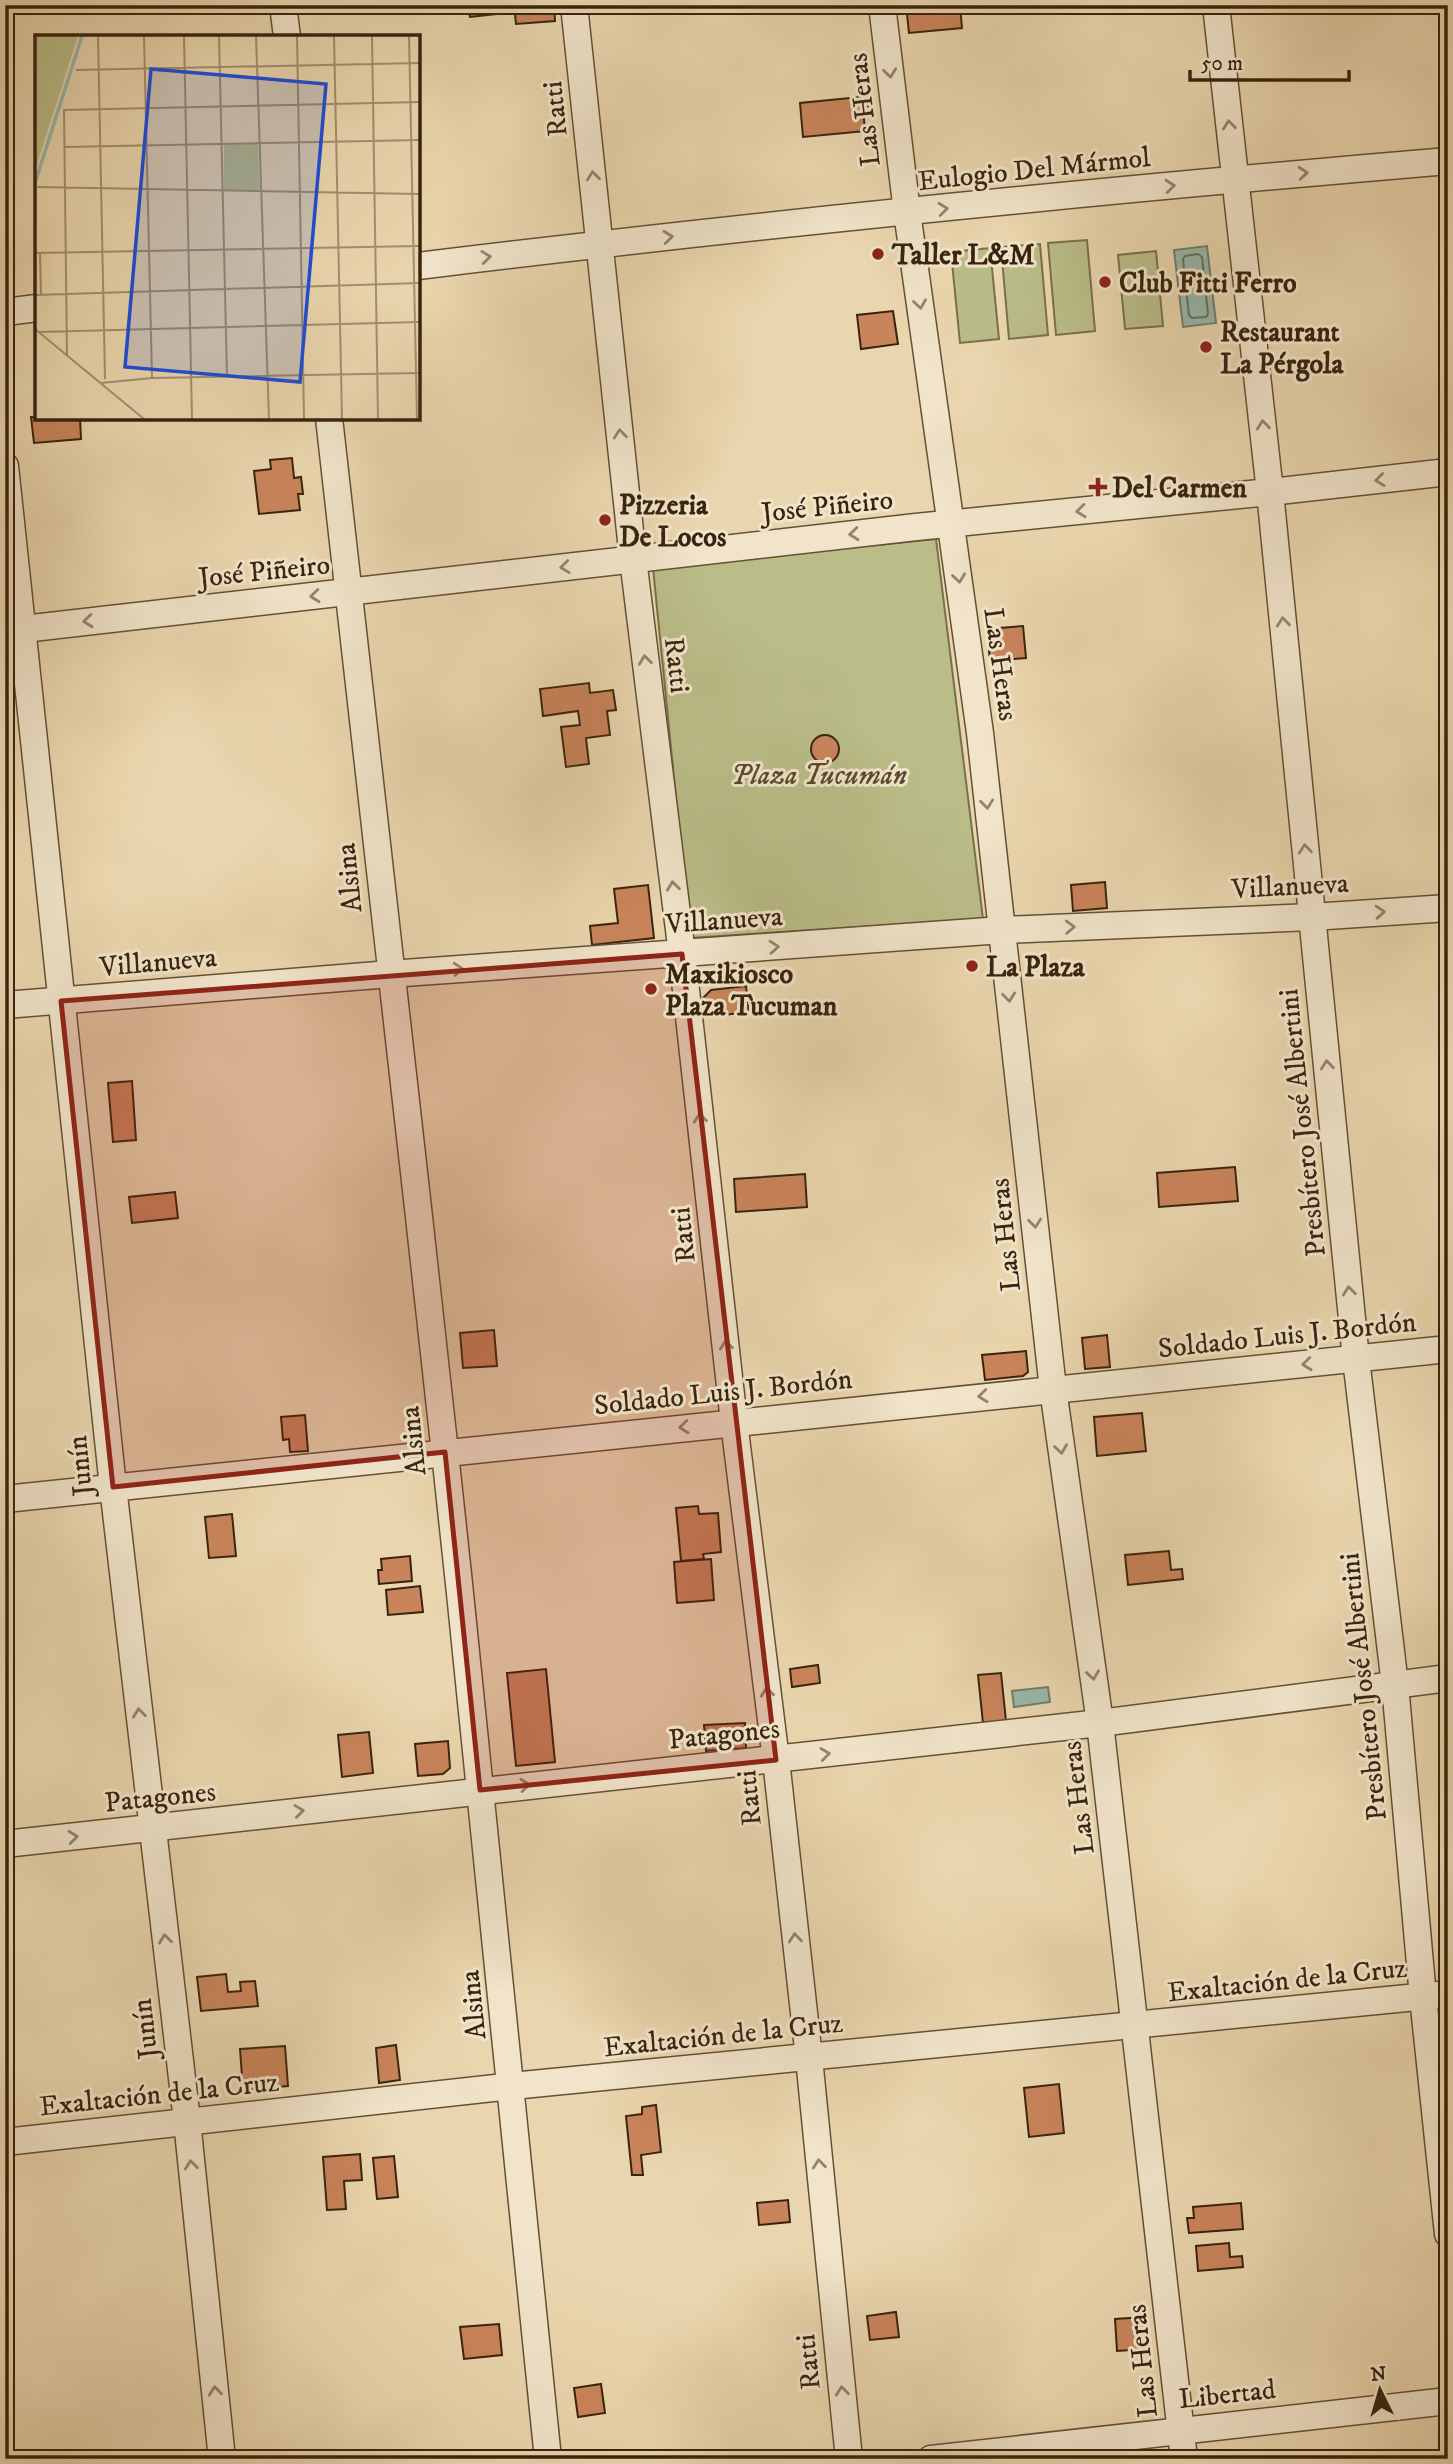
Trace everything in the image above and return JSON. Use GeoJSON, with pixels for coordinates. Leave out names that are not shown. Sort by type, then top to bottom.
{"type":"FeatureCollection","features":[{"type":"Feature","properties":{"kind":"street"},"geometry":{"type":"LineString","coordinates":[[283,5],[287,35]]}},
{"type":"Feature","properties":{"kind":"street","name":"Ratti"},"geometry":{"type":"LineString","coordinates":[[574,5],[633,559],[776,1760],[849,2459]]}},
{"type":"Feature","properties":{"kind":"street","name":"Las Heras"},"geometry":{"type":"LineString","coordinates":[[882,5],[907,212],[980,733],[1053,1389],[1100,1723],[1184,2459]]}},
{"type":"Feature","properties":{"kind":"street","name":"Presbítero José Albertini"},"geometry":{"type":"LineString","coordinates":[[1216,5],[1270,492],[1356,1359],[1436,1996],[1448,2234]]}},
{"type":"Feature","properties":{"kind":"street","name":"Eulogio Del Mármol"},"geometry":{"type":"LineString","coordinates":[[420,266],[600,243],[1235,179],[1448,161]]}},
{"type":"Feature","properties":{"kind":"street"},"geometry":{"type":"LineString","coordinates":[[5,312],[35,308]]}},
{"type":"Feature","properties":{"kind":"street","name":"Alsina"},"geometry":{"type":"LineString","coordinates":[[329,420],[445,1452],[512,2086],[548,2459]]}},
{"type":"Feature","properties":{"kind":"street","name":"Junín"},"geometry":{"type":"LineString","coordinates":[[5,466],[14,630],[61,1001],[113,1487],[187,2121],[222,2459]]}},
{"type":"Feature","properties":{"kind":"street","name":"José Piñeiro"},"geometry":{"type":"LineString","coordinates":[[14,630],[951,523],[1448,472]]}},
{"type":"Feature","properties":{"kind":"street","name":"Villanueva"},"geometry":{"type":"LineString","coordinates":[[5,1005],[1002,930],[1448,908]]}},
{"type":"Feature","properties":{"kind":"street","name":"Soldado Luis J. Bordón"},"geometry":{"type":"LineString","coordinates":[[5,1499],[1448,1349]]}},
{"type":"Feature","properties":{"kind":"street","name":"Patagones"},"geometry":{"type":"LineString","coordinates":[[5,1844],[1100,1723],[1448,1678]]}},
{"type":"Feature","properties":{"kind":"street","name":"Exaltación de la Cruz"},"geometry":{"type":"LineString","coordinates":[[5,2142],[512,2086],[1436,1996]]}},
{"type":"Feature","properties":{"kind":"street","name":"Libertad"},"geometry":{"type":"LineString","coordinates":[[930,2459],[1448,2401]]}},
{"type":"Feature","properties":{"kind":"highlighted area"},"geometry":{"type":"Polygon","coordinates":[[[682,954],[776,1760],[480,1790],[445,1452],[113,1487],[61,1001],[682,954]]]}},
{"type":"Feature","properties":{"kind":"green space"},"geometry":{"type":"Polygon","coordinates":[[[1087,240],[1095,331],[1056,335],[1048,243],[1087,240]]]}},
{"type":"Feature","properties":{"kind":"green space"},"geometry":{"type":"Polygon","coordinates":[[[1040,244],[1048,335],[1009,339],[1001,247],[1040,244]]]}},
{"type":"Feature","properties":{"kind":"green space"},"geometry":{"type":"Polygon","coordinates":[[[990,248],[999,339],[960,343],[951,252],[990,248]]]}},
{"type":"Feature","properties":{"kind":"green space"},"geometry":{"type":"Polygon","coordinates":[[[1156,251],[1163,326],[1125,329],[1118,255],[1156,251]]]}},
{"type":"Feature","properties":{"kind":"green space","name":"Plaza Tucumán"},"geometry":{"type":"Polygon","coordinates":[[[936,539],[983,919],[690,938],[653,568],[936,539]]]}},
{"type":"Feature","properties":{"kind":"water"},"geometry":{"type":"Polygon","coordinates":[[[1207,246],[1216,323],[1183,327],[1174,250],[1207,246]]]}},
{"type":"Feature","properties":{"kind":"water"},"geometry":{"type":"Polygon","coordinates":[[[1048,1687],[1050,1702],[1014,1707],[1012,1691],[1048,1687]]]}},
{"type":"Feature","properties":{"kind":"building"},"geometry":{"type":"Polygon","coordinates":[[[468,5],[495,5],[496,14],[470,17],[468,5]]]}},
{"type":"Feature","properties":{"kind":"building"},"geometry":{"type":"Polygon","coordinates":[[[514,5],[554,5],[555,21],[516,24],[514,5]]]}},
{"type":"Feature","properties":{"kind":"building"},"geometry":{"type":"Polygon","coordinates":[[[906,5],[960,5],[962,28],[909,33],[906,5]]]}},
{"type":"Feature","properties":{"kind":"building"},"geometry":{"type":"Polygon","coordinates":[[[870,96],[871,106],[863,107],[865,131],[803,137],[800,103],[870,96]]]}},
{"type":"Feature","properties":{"kind":"building"},"geometry":{"type":"Polygon","coordinates":[[[893,311],[898,344],[861,349],[857,315],[893,311]]]}},
{"type":"Feature","properties":{"kind":"building"},"geometry":{"type":"Polygon","coordinates":[[[31,417],[35,417],[35,420],[80,420],[81,439],[34,443],[31,417]]]}},
{"type":"Feature","properties":{"kind":"building"},"geometry":{"type":"Polygon","coordinates":[[[292,458],[294,478],[301,477],[303,494],[298,494],[300,510],[259,514],[254,471],[271,469],[270,460],[292,458]]]}},
{"type":"Feature","properties":{"kind":"building"},"geometry":{"type":"Polygon","coordinates":[[[1023,626],[1026,658],[990,661],[987,629],[1023,626]]]}},
{"type":"Feature","properties":{"kind":"building"},"geometry":{"type":"Polygon","coordinates":[[[589,683],[590,693],[613,690],[616,710],[607,711],[610,735],[586,738],[589,764],[566,767],[561,727],[580,725],[578,711],[543,716],[540,689],[589,683]]]}},
{"type":"Feature","properties":{"kind":"building"},"geometry":{"type":"Polygon","coordinates":[[[825,735],[835,739],[839,749],[835,759],[825,763],[815,759],[811,749],[815,739],[825,735]]]}},
{"type":"Feature","properties":{"kind":"building"},"geometry":{"type":"Polygon","coordinates":[[[1105,882],[1107,908],[1073,911],[1071,885],[1105,882]]]}},
{"type":"Feature","properties":{"kind":"building"},"geometry":{"type":"Polygon","coordinates":[[[648,885],[654,938],[592,945],[590,926],[618,923],[614,889],[648,885]]]}},
{"type":"Feature","properties":{"kind":"building"},"geometry":{"type":"Polygon","coordinates":[[[746,986],[749,1012],[704,1017],[702,999],[711,990],[746,986]]]}},
{"type":"Feature","properties":{"kind":"building"},"geometry":{"type":"Polygon","coordinates":[[[132,1081],[136,1140],[113,1142],[108,1083],[132,1081]]]}},
{"type":"Feature","properties":{"kind":"building"},"geometry":{"type":"Polygon","coordinates":[[[1235,1167],[1238,1201],[1159,1207],[1157,1173],[1235,1167]]]}},
{"type":"Feature","properties":{"kind":"building"},"geometry":{"type":"Polygon","coordinates":[[[805,1174],[807,1207],[736,1212],[734,1179],[805,1174]]]}},
{"type":"Feature","properties":{"kind":"building"},"geometry":{"type":"Polygon","coordinates":[[[175,1192],[178,1218],[132,1223],[129,1197],[175,1192]]]}},
{"type":"Feature","properties":{"kind":"building"},"geometry":{"type":"Polygon","coordinates":[[[494,1330],[497,1366],[463,1368],[460,1333],[494,1330]]]}},
{"type":"Feature","properties":{"kind":"building"},"geometry":{"type":"Polygon","coordinates":[[[1107,1335],[1110,1367],[1085,1369],[1082,1338],[1107,1335]]]}},
{"type":"Feature","properties":{"kind":"building"},"geometry":{"type":"Polygon","coordinates":[[[1026,1351],[1028,1372],[1023,1376],[985,1380],[982,1355],[1026,1351]]]}},
{"type":"Feature","properties":{"kind":"building"},"geometry":{"type":"Polygon","coordinates":[[[1142,1413],[1146,1451],[1097,1456],[1094,1417],[1142,1413]]]}},
{"type":"Feature","properties":{"kind":"building"},"geometry":{"type":"Polygon","coordinates":[[[305,1415],[308,1451],[290,1452],[289,1439],[283,1440],[281,1417],[305,1415]]]}},
{"type":"Feature","properties":{"kind":"building"},"geometry":{"type":"Polygon","coordinates":[[[698,1506],[699,1514],[718,1513],[721,1552],[703,1554],[704,1559],[681,1561],[676,1508],[698,1506]]]}},
{"type":"Feature","properties":{"kind":"building"},"geometry":{"type":"Polygon","coordinates":[[[232,1514],[236,1556],[209,1558],[205,1517],[232,1514]]]}},
{"type":"Feature","properties":{"kind":"building"},"geometry":{"type":"Polygon","coordinates":[[[1169,1551],[1171,1570],[1182,1569],[1183,1579],[1128,1585],[1125,1555],[1169,1551]]]}},
{"type":"Feature","properties":{"kind":"building"},"geometry":{"type":"Polygon","coordinates":[[[410,1556],[412,1581],[379,1584],[378,1570],[382,1570],[381,1559],[410,1556]]]}},
{"type":"Feature","properties":{"kind":"building"},"geometry":{"type":"Polygon","coordinates":[[[711,1559],[714,1600],[677,1603],[674,1562],[711,1559]]]}},
{"type":"Feature","properties":{"kind":"building"},"geometry":{"type":"Polygon","coordinates":[[[420,1586],[423,1612],[388,1615],[386,1590],[420,1586]]]}},
{"type":"Feature","properties":{"kind":"building"},"geometry":{"type":"Polygon","coordinates":[[[818,1665],[820,1683],[792,1687],[790,1669],[818,1665]]]}},
{"type":"Feature","properties":{"kind":"building"},"geometry":{"type":"Polygon","coordinates":[[[546,1669],[555,1762],[516,1766],[507,1673],[546,1669]]]}},
{"type":"Feature","properties":{"kind":"building"},"geometry":{"type":"Polygon","coordinates":[[[1001,1673],[1006,1721],[983,1723],[978,1675],[1001,1673]]]}},
{"type":"Feature","properties":{"kind":"building"},"geometry":{"type":"Polygon","coordinates":[[[745,1723],[746,1748],[706,1751],[704,1725],[745,1723]]]}},
{"type":"Feature","properties":{"kind":"building"},"geometry":{"type":"Polygon","coordinates":[[[369,1732],[373,1773],[342,1777],[338,1735],[369,1732]]]}},
{"type":"Feature","properties":{"kind":"building"},"geometry":{"type":"Polygon","coordinates":[[[448,1741],[450,1768],[443,1774],[418,1776],[415,1744],[448,1741]]]}},
{"type":"Feature","properties":{"kind":"building"},"geometry":{"type":"Polygon","coordinates":[[[226,1974],[228,1992],[241,1991],[240,1982],[255,1981],[258,2006],[201,2011],[197,1977],[226,1974]]]}},
{"type":"Feature","properties":{"kind":"building"},"geometry":{"type":"Polygon","coordinates":[[[396,2045],[400,2080],[379,2083],[376,2048],[396,2045]]]}},
{"type":"Feature","properties":{"kind":"building"},"geometry":{"type":"Polygon","coordinates":[[[285,2046],[288,2086],[243,2090],[240,2049],[285,2046]]]}},
{"type":"Feature","properties":{"kind":"building"},"geometry":{"type":"Polygon","coordinates":[[[1059,2084],[1064,2133],[1029,2137],[1024,2088],[1059,2084]]]}},
{"type":"Feature","properties":{"kind":"building"},"geometry":{"type":"Polygon","coordinates":[[[656,2105],[661,2152],[641,2155],[643,2175],[632,2175],[626,2116],[642,2114],[642,2107],[656,2105]]]}},
{"type":"Feature","properties":{"kind":"building"},"geometry":{"type":"Polygon","coordinates":[[[360,2154],[362,2180],[344,2181],[346,2209],[327,2210],[323,2157],[360,2154]]]}},
{"type":"Feature","properties":{"kind":"building"},"geometry":{"type":"Polygon","coordinates":[[[394,2156],[398,2197],[377,2199],[373,2158],[394,2156]]]}},
{"type":"Feature","properties":{"kind":"building"},"geometry":{"type":"Polygon","coordinates":[[[788,2200],[790,2222],[759,2225],[757,2203],[788,2200]]]}},
{"type":"Feature","properties":{"kind":"building"},"geometry":{"type":"Polygon","coordinates":[[[1241,2203],[1243,2229],[1189,2233],[1187,2218],[1194,2218],[1193,2207],[1241,2203]]]}},
{"type":"Feature","properties":{"kind":"building"},"geometry":{"type":"Polygon","coordinates":[[[1229,2243],[1230,2257],[1242,2256],[1243,2267],[1198,2271],[1196,2246],[1229,2243]]]}},
{"type":"Feature","properties":{"kind":"building"},"geometry":{"type":"Polygon","coordinates":[[[896,2312],[899,2337],[870,2340],[867,2316],[896,2312]]]}},
{"type":"Feature","properties":{"kind":"building"},"geometry":{"type":"Polygon","coordinates":[[[1145,2317],[1147,2349],[1117,2351],[1115,2319],[1145,2317]]]}},
{"type":"Feature","properties":{"kind":"building"},"geometry":{"type":"Polygon","coordinates":[[[499,2324],[502,2355],[464,2359],[460,2327],[499,2324]]]}},
{"type":"Feature","properties":{"kind":"building"},"geometry":{"type":"Polygon","coordinates":[[[601,2384],[605,2413],[578,2417],[574,2388],[601,2384]]]}},
{"type":"Feature","properties":{"kind":"place","name":"Taller L&M"},"geometry":{"type":"Point","coordinates":[878,254]}},
{"type":"Feature","properties":{"kind":"place","name":"Club Fitti Ferro"},"geometry":{"type":"Point","coordinates":[1105,282]}},
{"type":"Feature","properties":{"kind":"place","name":"Restaurant La Pérgola"},"geometry":{"type":"Point","coordinates":[1206,347]}},
{"type":"Feature","properties":{"kind":"place","name":"Del Carmen"},"geometry":{"type":"Point","coordinates":[1098,487]}},
{"type":"Feature","properties":{"kind":"place","name":"Pizzeria De Locos"},"geometry":{"type":"Point","coordinates":[605,520]}},
{"type":"Feature","properties":{"kind":"place","name":"La Plaza"},"geometry":{"type":"Point","coordinates":[972,966]}},
{"type":"Feature","properties":{"kind":"place","name":"Maxikiosco Plaza Tucuman"},"geometry":{"type":"Point","coordinates":[651,989]}}]}
